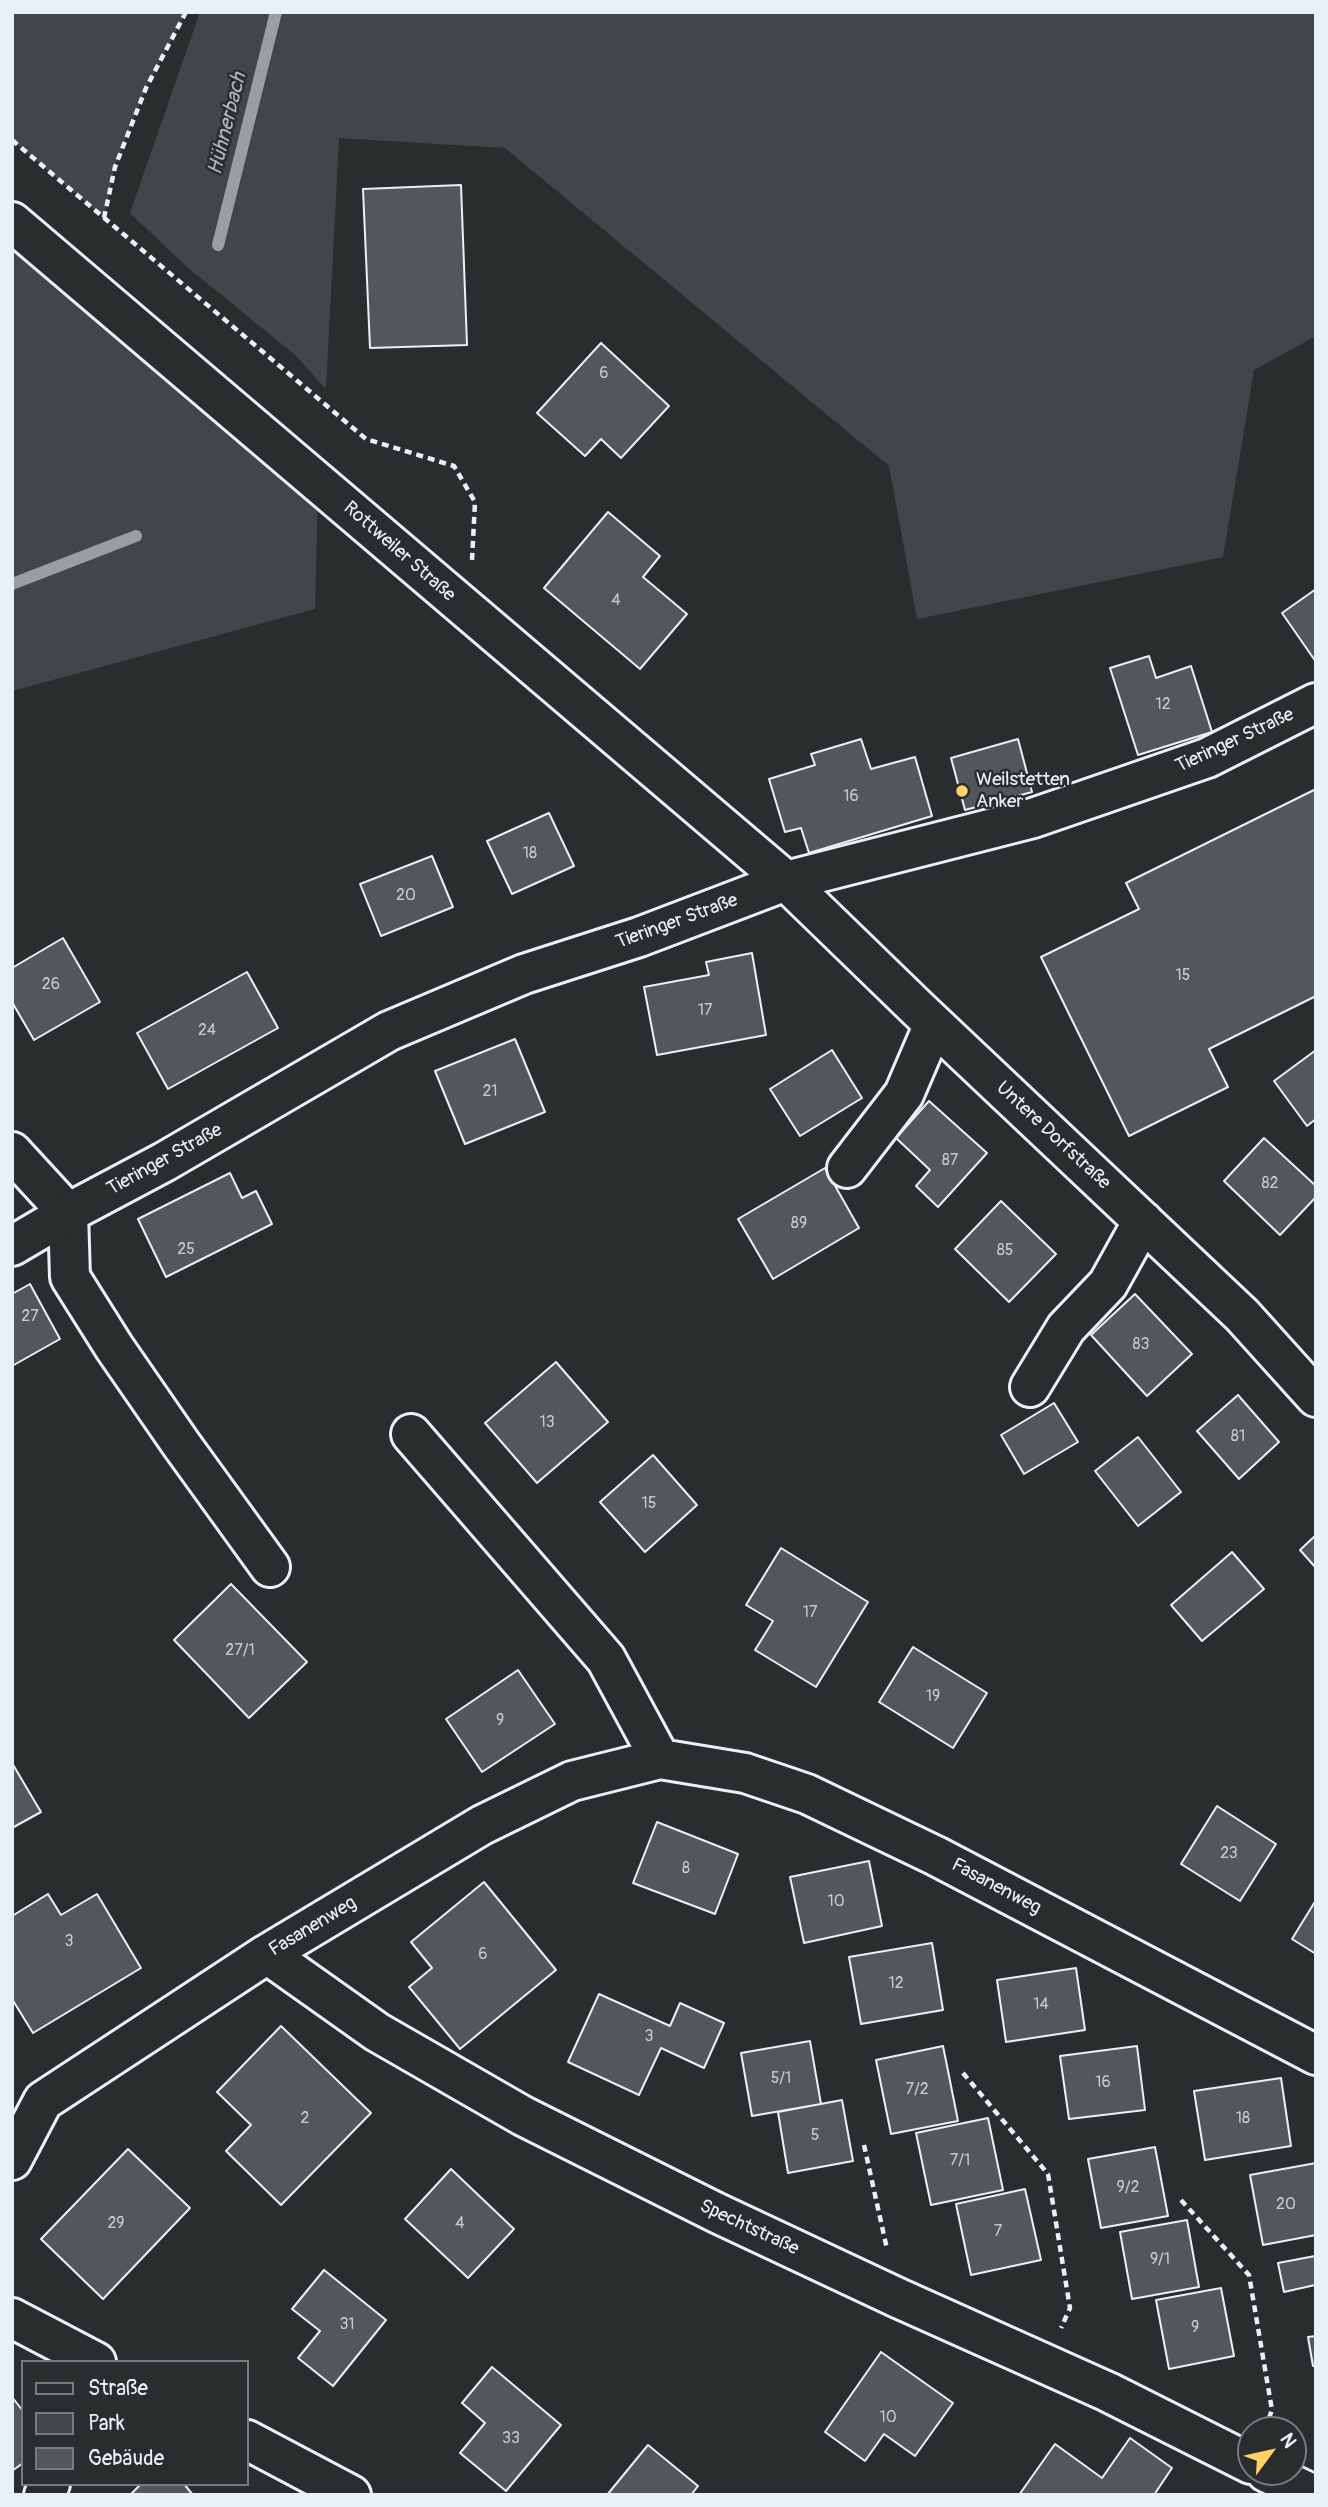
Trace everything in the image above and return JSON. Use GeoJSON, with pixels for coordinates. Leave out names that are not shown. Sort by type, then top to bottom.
{"type":"FeatureCollection","features":[{"type":"Feature","properties":{"kind":"street","name":"Rottweiler Straße"},"geometry":{"type":"LineString","coordinates":[[12,222],[786,881]]}},
{"type":"Feature","properties":{"kind":"street","name":"Tieringer Straße"},"geometry":{"type":"LineString","coordinates":[[12,1246],[164,1162],[389,1031],[524,974],[639,937],[786,881],[1033,818],[1207,758],[1316,703]]}},
{"type":"Feature","properties":{"kind":"street","name":"Untere Dorfstraße"},"geometry":{"type":"LineString","coordinates":[[786,881],[1242,1315],[1316,1397]]}},
{"type":"Feature","properties":{"kind":"street"},"geometry":{"type":"LineString","coordinates":[[846,1168],[904,1094],[934,1024]]}},
{"type":"Feature","properties":{"kind":"street"},"geometry":{"type":"LineString","coordinates":[[12,1152],[68,1213],[69,1277],[174,1433],[270,1567]]}},
{"type":"Feature","properties":{"kind":"street"},"geometry":{"type":"LineString","coordinates":[[1030,1387],[1066,1328],[1108,1284],[1143,1220]]}},
{"type":"Feature","properties":{"kind":"street"},"geometry":{"type":"LineString","coordinates":[[411,1434],[606,1659],[660,1759]]}},
{"type":"Feature","properties":{"kind":"street","name":"Fasanenweg"},"geometry":{"type":"LineString","coordinates":[[12,2160],[43,2101],[267,1954],[482,1825],[572,1781],[660,1759],[745,1773],[807,1794],[936,1856],[1316,2054]]}},
{"type":"Feature","properties":{"kind":"street","name":"Spechtstraße"},"geometry":{"type":"LineString","coordinates":[[267,1954],[377,2032],[523,2116],[717,2213],[1108,2392],[1237,2458]]}},
{"type":"Feature","properties":{"kind":"street"},"geometry":{"type":"LineString","coordinates":[[12,2318],[92,2360]]}},
{"type":"Feature","properties":{"kind":"street"},"geometry":{"type":"LineString","coordinates":[[248,2441],[351,2495]]}},
{"type":"Feature","properties":{"kind":"street"},"geometry":{"type":"LineString","coordinates":[[1295,2486],[1314,2495]]}},
{"type":"Feature","properties":{"kind":"path"},"geometry":{"type":"LineString","coordinates":[[104,218],[115,167],[146,89],[186,12]]}},
{"type":"Feature","properties":{"kind":"path"},"geometry":{"type":"LineString","coordinates":[[12,140],[366,439],[454,466],[475,502],[469,613]]}},
{"type":"Feature","properties":{"kind":"path"},"geometry":{"type":"LineString","coordinates":[[964,2073],[1048,2174],[1070,2308],[1043,2363]]}},
{"type":"Feature","properties":{"kind":"path"},"geometry":{"type":"LineString","coordinates":[[864,2145],[898,2298]]}},
{"type":"Feature","properties":{"kind":"path"},"geometry":{"type":"LineString","coordinates":[[1181,2200],[1249,2275],[1272,2410],[1270,2416]]}},
{"type":"Feature","properties":{"kind":"green space"},"geometry":{"type":"Polygon","coordinates":[[[12,12],[186,12],[146,88],[115,166],[104,218],[12,140],[12,12]]]}},
{"type":"Feature","properties":{"kind":"green space"},"geometry":{"type":"Polygon","coordinates":[[[200,12],[1316,12],[1316,336],[1254,370],[1223,557],[917,619],[889,466],[505,148],[339,138],[326,389],[294,354],[187,267],[130,213],[200,12]]]}},
{"type":"Feature","properties":{"kind":"green space"},"geometry":{"type":"Polygon","coordinates":[[[12,222],[318,484],[315,609],[12,691],[12,222]]]}},
{"type":"Feature","properties":{"kind":"building"},"geometry":{"type":"Polygon","coordinates":[[[461,185],[467,345],[370,348],[363,189],[461,185]]]}},
{"type":"Feature","properties":{"kind":"building"},"geometry":{"type":"Polygon","coordinates":[[[601,343],[669,406],[621,458],[601,439],[585,456],[537,413],[601,343]]]}},
{"type":"Feature","properties":{"kind":"building"},"geometry":{"type":"Polygon","coordinates":[[[608,512],[660,556],[643,577],[687,614],[640,669],[544,588],[608,512]]]}},
{"type":"Feature","properties":{"kind":"building"},"geometry":{"type":"Polygon","coordinates":[[[1316,589],[1316,662],[1282,613],[1316,589]]]}},
{"type":"Feature","properties":{"kind":"building"},"geometry":{"type":"Polygon","coordinates":[[[1149,656],[1156,678],[1191,666],[1212,732],[1138,755],[1110,668],[1149,656]]]}},
{"type":"Feature","properties":{"kind":"building"},"geometry":{"type":"Polygon","coordinates":[[[861,739],[871,769],[915,757],[932,816],[809,853],[801,828],[785,832],[769,779],[815,765],[811,754],[861,739]]]}},
{"type":"Feature","properties":{"kind":"building"},"geometry":{"type":"Polygon","coordinates":[[[1018,739],[1032,792],[965,810],[951,758],[1018,739]]]}},
{"type":"Feature","properties":{"kind":"building"},"geometry":{"type":"Polygon","coordinates":[[[1316,789],[1316,996],[1209,1049],[1228,1087],[1129,1136],[1041,957],[1139,909],[1126,883],[1316,789]]]}},
{"type":"Feature","properties":{"kind":"building"},"geometry":{"type":"Polygon","coordinates":[[[549,813],[574,866],[512,894],[487,841],[549,813]]]}},
{"type":"Feature","properties":{"kind":"building"},"geometry":{"type":"Polygon","coordinates":[[[432,856],[453,907],[381,936],[360,884],[432,856]]]}},
{"type":"Feature","properties":{"kind":"building"},"geometry":{"type":"Polygon","coordinates":[[[63,938],[100,1002],[34,1040],[12,1002],[12,968],[63,938]]]}},
{"type":"Feature","properties":{"kind":"building"},"geometry":{"type":"Polygon","coordinates":[[[752,953],[766,1035],[657,1055],[644,987],[709,975],[706,962],[752,953]]]}},
{"type":"Feature","properties":{"kind":"building"},"geometry":{"type":"Polygon","coordinates":[[[247,972],[278,1028],[168,1089],[137,1033],[247,972]]]}},
{"type":"Feature","properties":{"kind":"building"},"geometry":{"type":"Polygon","coordinates":[[[515,1039],[545,1112],[465,1144],[435,1071],[515,1039]]]}},
{"type":"Feature","properties":{"kind":"building"},"geometry":{"type":"Polygon","coordinates":[[[832,1050],[862,1098],[800,1136],[770,1089],[832,1050]]]}},
{"type":"Feature","properties":{"kind":"building"},"geometry":{"type":"Polygon","coordinates":[[[1316,1050],[1316,1119],[1307,1126],[1274,1081],[1316,1050]]]}},
{"type":"Feature","properties":{"kind":"building"},"geometry":{"type":"Polygon","coordinates":[[[929,1101],[987,1153],[938,1207],[916,1186],[930,1170],[896,1138],[929,1101]]]}},
{"type":"Feature","properties":{"kind":"building"},"geometry":{"type":"Polygon","coordinates":[[[1264,1138],[1316,1186],[1316,1197],[1280,1235],[1224,1181],[1264,1138]]]}},
{"type":"Feature","properties":{"kind":"building"},"geometry":{"type":"Polygon","coordinates":[[[825,1168],[859,1228],[773,1279],[738,1219],[825,1168]]]}},
{"type":"Feature","properties":{"kind":"building"},"geometry":{"type":"Polygon","coordinates":[[[230,1173],[242,1198],[256,1191],[272,1224],[166,1277],[138,1219],[230,1173]]]}},
{"type":"Feature","properties":{"kind":"building"},"geometry":{"type":"Polygon","coordinates":[[[1001,1201],[1056,1254],[1009,1302],[955,1249],[1001,1201]]]}},
{"type":"Feature","properties":{"kind":"building"},"geometry":{"type":"Polygon","coordinates":[[[30,1284],[60,1339],[12,1366],[12,1294],[30,1284]]]}},
{"type":"Feature","properties":{"kind":"building"},"geometry":{"type":"Polygon","coordinates":[[[1135,1294],[1192,1354],[1147,1396],[1091,1335],[1135,1294]]]}},
{"type":"Feature","properties":{"kind":"building"},"geometry":{"type":"Polygon","coordinates":[[[556,1362],[608,1422],[537,1483],[485,1423],[556,1362]]]}},
{"type":"Feature","properties":{"kind":"building"},"geometry":{"type":"Polygon","coordinates":[[[1238,1395],[1279,1442],[1239,1479],[1197,1431],[1238,1395]]]}},
{"type":"Feature","properties":{"kind":"building"},"geometry":{"type":"Polygon","coordinates":[[[1054,1403],[1078,1442],[1024,1474],[1001,1435],[1054,1403]]]}},
{"type":"Feature","properties":{"kind":"building"},"geometry":{"type":"Polygon","coordinates":[[[1138,1437],[1181,1492],[1138,1526],[1095,1471],[1138,1437]]]}},
{"type":"Feature","properties":{"kind":"building"},"geometry":{"type":"Polygon","coordinates":[[[653,1455],[697,1505],[645,1552],[600,1502],[653,1455]]]}},
{"type":"Feature","properties":{"kind":"building"},"geometry":{"type":"Polygon","coordinates":[[[1316,1535],[1316,1568],[1300,1550],[1316,1535]]]}},
{"type":"Feature","properties":{"kind":"building"},"geometry":{"type":"Polygon","coordinates":[[[781,1548],[868,1602],[816,1687],[755,1650],[773,1621],[746,1605],[781,1548]]]}},
{"type":"Feature","properties":{"kind":"building"},"geometry":{"type":"Polygon","coordinates":[[[1232,1552],[1264,1589],[1202,1641],[1171,1605],[1232,1552]]]}},
{"type":"Feature","properties":{"kind":"building"},"geometry":{"type":"Polygon","coordinates":[[[231,1584],[307,1662],[249,1718],[174,1640],[231,1584]]]}},
{"type":"Feature","properties":{"kind":"building"},"geometry":{"type":"Polygon","coordinates":[[[913,1647],[987,1693],[953,1748],[879,1702],[913,1647]]]}},
{"type":"Feature","properties":{"kind":"building"},"geometry":{"type":"Polygon","coordinates":[[[518,1670],[555,1724],[482,1772],[446,1719],[518,1670]]]}},
{"type":"Feature","properties":{"kind":"building"},"geometry":{"type":"Polygon","coordinates":[[[12,1763],[41,1812],[12,1828],[12,1763]]]}},
{"type":"Feature","properties":{"kind":"building"},"geometry":{"type":"Polygon","coordinates":[[[1217,1806],[1276,1844],[1240,1901],[1181,1864],[1217,1806]]]}},
{"type":"Feature","properties":{"kind":"building"},"geometry":{"type":"Polygon","coordinates":[[[657,1822],[738,1854],[715,1914],[633,1883],[657,1822]]]}},
{"type":"Feature","properties":{"kind":"building"},"geometry":{"type":"Polygon","coordinates":[[[869,1861],[882,1926],[804,1943],[790,1877],[869,1861]]]}},
{"type":"Feature","properties":{"kind":"building"},"geometry":{"type":"Polygon","coordinates":[[[484,1882],[556,1970],[460,2049],[409,1987],[432,1968],[411,1942],[484,1882]]]}},
{"type":"Feature","properties":{"kind":"building"},"geometry":{"type":"Polygon","coordinates":[[[48,1894],[61,1915],[97,1894],[141,1968],[33,2033],[12,1999],[12,1916],[48,1894]]]}},
{"type":"Feature","properties":{"kind":"building"},"geometry":{"type":"Polygon","coordinates":[[[1316,1900],[1316,1954],[1292,1939],[1316,1900]]]}},
{"type":"Feature","properties":{"kind":"building"},"geometry":{"type":"Polygon","coordinates":[[[932,1943],[943,2010],[861,2024],[849,1957],[932,1943]]]}},
{"type":"Feature","properties":{"kind":"building"},"geometry":{"type":"Polygon","coordinates":[[[1076,1968],[1085,2030],[1006,2042],[997,1980],[1076,1968]]]}},
{"type":"Feature","properties":{"kind":"building"},"geometry":{"type":"Polygon","coordinates":[[[599,1994],[670,2026],[680,2003],[724,2023],[704,2068],[661,2048],[639,2095],[568,2062],[599,1994]]]}},
{"type":"Feature","properties":{"kind":"building"},"geometry":{"type":"Polygon","coordinates":[[[281,2026],[371,2113],[281,2205],[226,2151],[251,2125],[217,2092],[281,2026]]]}},
{"type":"Feature","properties":{"kind":"building"},"geometry":{"type":"Polygon","coordinates":[[[810,2041],[821,2104],[752,2116],[741,2053],[810,2041]]]}},
{"type":"Feature","properties":{"kind":"building"},"geometry":{"type":"Polygon","coordinates":[[[943,2046],[958,2121],[891,2134],[876,2060],[943,2046]]]}},
{"type":"Feature","properties":{"kind":"building"},"geometry":{"type":"Polygon","coordinates":[[[1137,2046],[1145,2110],[1069,2119],[1060,2056],[1137,2046]]]}},
{"type":"Feature","properties":{"kind":"building"},"geometry":{"type":"Polygon","coordinates":[[[1281,2078],[1291,2146],[1205,2160],[1194,2091],[1281,2078]]]}},
{"type":"Feature","properties":{"kind":"building"},"geometry":{"type":"Polygon","coordinates":[[[842,2100],[853,2161],[788,2173],[778,2112],[842,2100]]]}},
{"type":"Feature","properties":{"kind":"building"},"geometry":{"type":"Polygon","coordinates":[[[988,2118],[1003,2190],[931,2205],[916,2133],[988,2118]]]}},
{"type":"Feature","properties":{"kind":"building"},"geometry":{"type":"Polygon","coordinates":[[[1155,2147],[1168,2216],[1101,2228],[1088,2159],[1155,2147]]]}},
{"type":"Feature","properties":{"kind":"building"},"geometry":{"type":"Polygon","coordinates":[[[128,2149],[190,2208],[103,2299],[41,2239],[128,2149]]]}},
{"type":"Feature","properties":{"kind":"building"},"geometry":{"type":"Polygon","coordinates":[[[1316,2163],[1316,2235],[1263,2245],[1250,2175],[1316,2163]]]}},
{"type":"Feature","properties":{"kind":"building"},"geometry":{"type":"Polygon","coordinates":[[[451,2169],[514,2229],[468,2278],[405,2219],[451,2169]]]}},
{"type":"Feature","properties":{"kind":"building"},"geometry":{"type":"Polygon","coordinates":[[[1025,2189],[1041,2260],[971,2275],[956,2204],[1025,2189]]]}},
{"type":"Feature","properties":{"kind":"building"},"geometry":{"type":"Polygon","coordinates":[[[1187,2220],[1199,2287],[1132,2299],[1120,2232],[1187,2220]]]}},
{"type":"Feature","properties":{"kind":"building"},"geometry":{"type":"Polygon","coordinates":[[[1315,2256],[1316,2289],[1315,2285],[1284,2292],[1278,2263],[1315,2256]]]}},
{"type":"Feature","properties":{"kind":"building"},"geometry":{"type":"Polygon","coordinates":[[[324,2270],[386,2320],[333,2386],[298,2358],[320,2331],[292,2309],[324,2270]]]}},
{"type":"Feature","properties":{"kind":"building"},"geometry":{"type":"Polygon","coordinates":[[[1221,2288],[1234,2356],[1169,2369],[1156,2300],[1221,2288]]]}},
{"type":"Feature","properties":{"kind":"building"},"geometry":{"type":"Polygon","coordinates":[[[1316,2336],[1316,2366],[1313,2366],[1308,2337],[1316,2336]]]}},
{"type":"Feature","properties":{"kind":"building"},"geometry":{"type":"Polygon","coordinates":[[[881,2352],[953,2403],[915,2456],[884,2434],[865,2461],[825,2432],[881,2352]]]}},
{"type":"Feature","properties":{"kind":"building"},"geometry":{"type":"Polygon","coordinates":[[[492,2367],[561,2425],[506,2491],[460,2453],[485,2423],[462,2403],[492,2367]]]}},
{"type":"Feature","properties":{"kind":"building"},"geometry":{"type":"Polygon","coordinates":[[[12,2397],[21,2408],[21,2464],[12,2471],[12,2397]]]}},
{"type":"Feature","properties":{"kind":"building"},"geometry":{"type":"Polygon","coordinates":[[[1130,2438],[1172,2468],[1154,2495],[1019,2495],[1055,2444],[1102,2478],[1130,2438]]]}},
{"type":"Feature","properties":{"kind":"building"},"geometry":{"type":"Polygon","coordinates":[[[648,2445],[698,2486],[691,2495],[607,2495],[648,2445]]]}},
{"type":"Feature","properties":{"kind":"building"},"geometry":{"type":"Polygon","coordinates":[[[139,2486],[186,2486],[193,2495],[130,2495],[139,2486]]]}},
{"type":"Feature","properties":{"kind":"waterway","name":"Hühnerbach"},"geometry":{"type":"LineString","coordinates":[[218,245],[276,12]]}},
{"type":"Feature","properties":{"kind":"waterway","name":"Hühnerbach"},"geometry":{"type":"LineString","coordinates":[[12,584],[136,536]]}},
{"type":"Feature","properties":{"kind":"place","name":"Weilstetten Anker"},"geometry":{"type":"Point","coordinates":[962,791]}}]}
